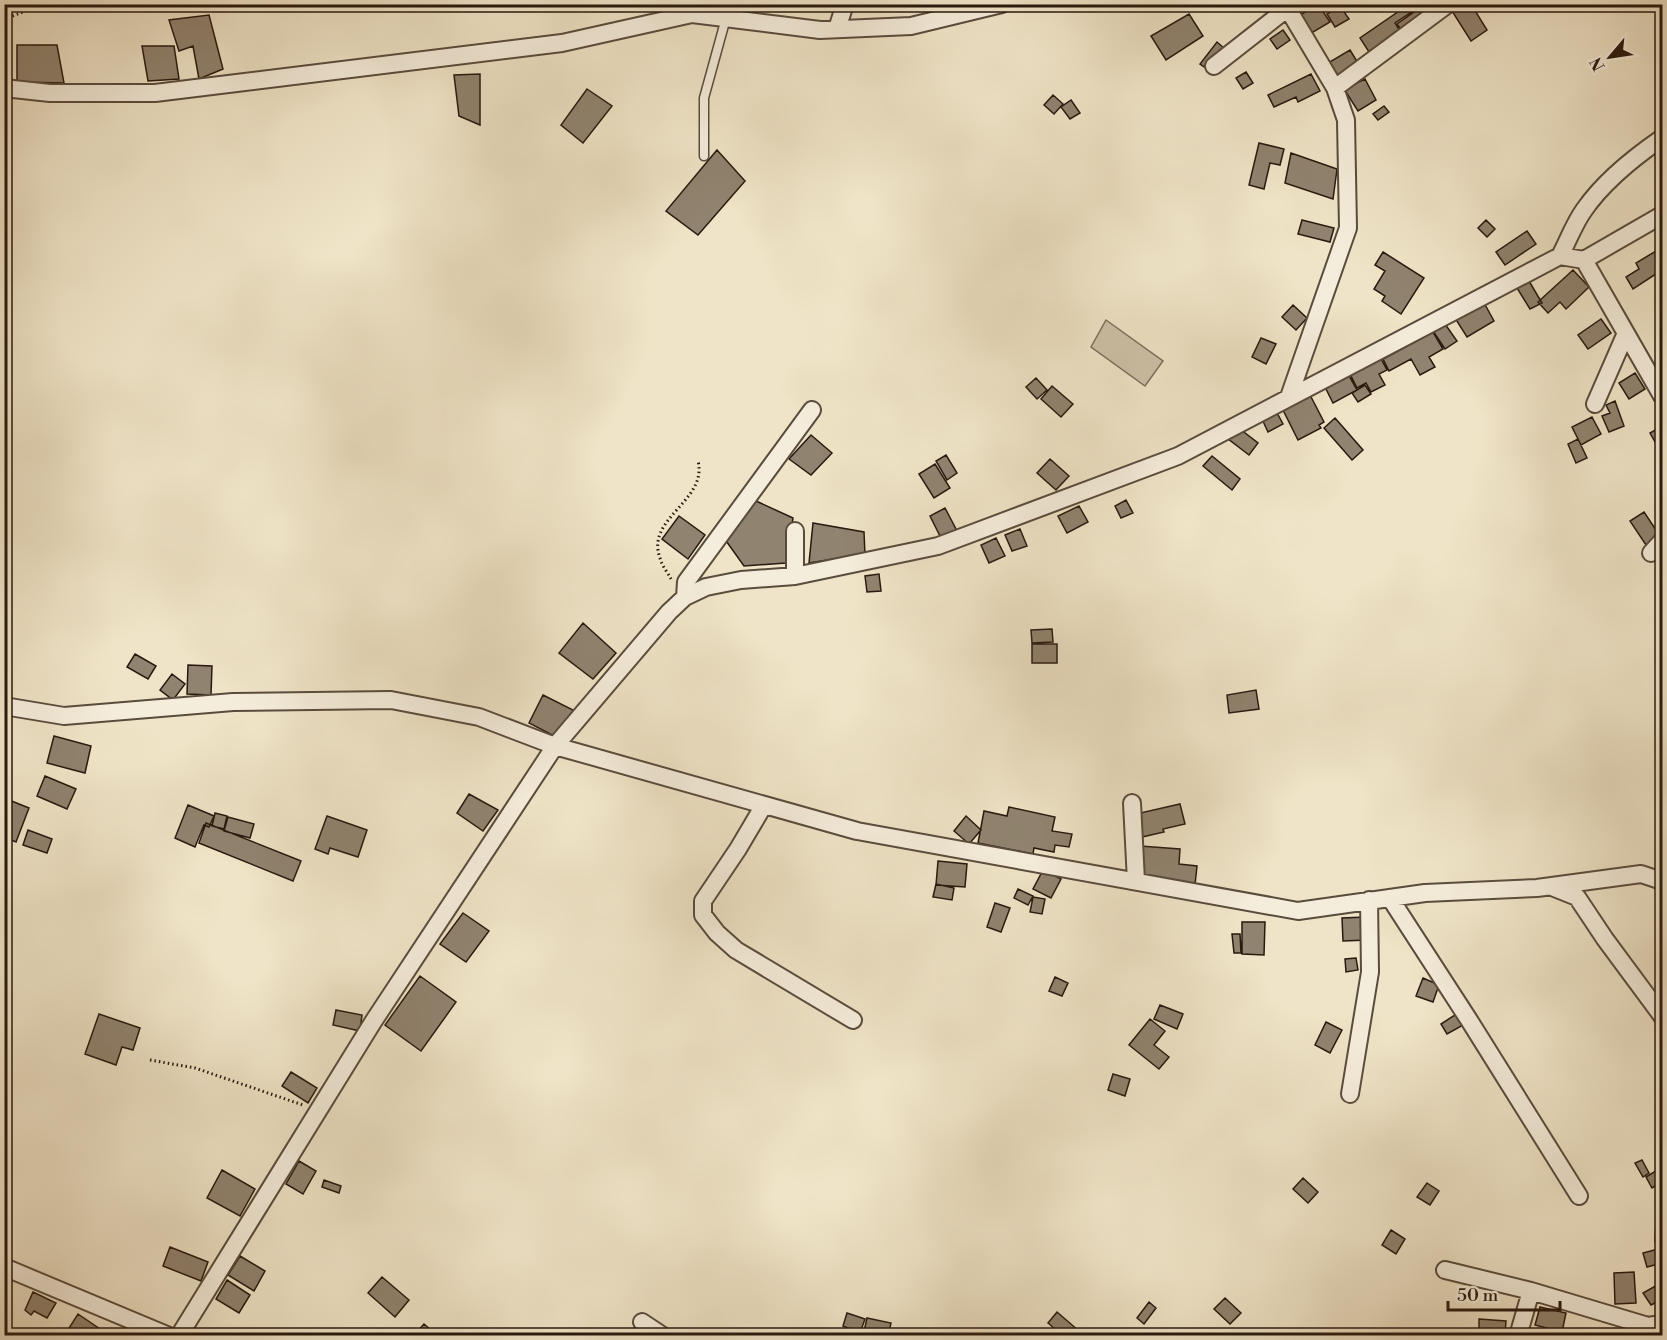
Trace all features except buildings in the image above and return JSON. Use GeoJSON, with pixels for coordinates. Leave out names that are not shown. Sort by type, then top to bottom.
{"type":"FeatureCollection","features":[{"type":"Feature","properties":{"kind":"street"},"geometry":{"type":"LineString","coordinates":[[837,29],[845,4]]}},
{"type":"Feature","properties":{"kind":"street"},"geometry":{"type":"LineString","coordinates":[[4,88],[50,93],[155,93],[562,43],[691,9],[726,18],[819,30],[910,26],[1002,4]]}},
{"type":"Feature","properties":{"kind":"street"},"geometry":{"type":"LineString","coordinates":[[1335,88],[1448,4]]}},
{"type":"Feature","properties":{"kind":"street"},"geometry":{"type":"LineString","coordinates":[[1214,66],[1288,6],[1335,88],[1346,120],[1348,228],[1289,398]]}},
{"type":"Feature","properties":{"kind":"street"},"geometry":{"type":"LineString","coordinates":[[179,1335],[373,1022],[555,746],[669,612],[685,597],[706,586],[741,580],[795,576],[938,546],[1178,456],[1560,256],[1584,211],[1608,181],[1662,138]]}},
{"type":"Feature","properties":{"kind":"street"},"geometry":{"type":"LineString","coordinates":[[1560,256],[1584,260],[1662,215]]}},
{"type":"Feature","properties":{"kind":"street"},"geometry":{"type":"LineString","coordinates":[[1584,260],[1626,333],[1657,372],[1662,396]]}},
{"type":"Feature","properties":{"kind":"street"},"geometry":{"type":"LineString","coordinates":[[1595,404],[1626,333]]}},
{"type":"Feature","properties":{"kind":"street"},"geometry":{"type":"LineString","coordinates":[[685,597],[686,582],[812,410]]}},
{"type":"Feature","properties":{"kind":"street"},"geometry":{"type":"LineString","coordinates":[[795,531],[795,576]]}},
{"type":"Feature","properties":{"kind":"street"},"geometry":{"type":"LineString","coordinates":[[4,706],[64,716],[233,702],[391,700],[479,717],[555,746],[857,831],[1298,910],[1425,893],[1537,888],[1641,874],[1662,881]]}},
{"type":"Feature","properties":{"kind":"street"},"geometry":{"type":"LineString","coordinates":[[1132,803],[1136,881]]}},
{"type":"Feature","properties":{"kind":"street"},"geometry":{"type":"LineString","coordinates":[[764,805],[703,901],[703,915],[717,933],[736,950],[853,1020]]}},
{"type":"Feature","properties":{"kind":"street"},"geometry":{"type":"LineString","coordinates":[[1552,886],[1577,897],[1662,1016]]}},
{"type":"Feature","properties":{"kind":"street"},"geometry":{"type":"LineString","coordinates":[[1390,898],[1579,1196]]}},
{"type":"Feature","properties":{"kind":"street"},"geometry":{"type":"LineString","coordinates":[[1350,1094],[1370,972],[1369,900]]}},
{"type":"Feature","properties":{"kind":"street"},"geometry":{"type":"LineString","coordinates":[[4,1267],[169,1335]]}},
{"type":"Feature","properties":{"kind":"street"},"geometry":{"type":"LineString","coordinates":[[1445,1270],[1531,1291],[1648,1326],[1662,1324]]}},
{"type":"Feature","properties":{"kind":"street"},"geometry":{"type":"LineString","coordinates":[[1518,1335],[1531,1291]]}},
{"type":"Feature","properties":{"kind":"street"},"geometry":{"type":"LineString","coordinates":[[642,1322],[663,1335]]}},
{"type":"Feature","properties":{"kind":"lane"},"geometry":{"type":"LineString","coordinates":[[704,156],[704,98],[726,18]]}},
{"type":"Feature","properties":{"kind":"path"},"geometry":{"type":"LineString","coordinates":[[4,19],[46,4]]}},
{"type":"Feature","properties":{"kind":"path"},"geometry":{"type":"LineString","coordinates":[[685,597],[678,591],[659,558],[657,542],[664,524],[686,501],[697,481],[698,461]]}},
{"type":"Feature","properties":{"kind":"path"},"geometry":{"type":"LineString","coordinates":[[150,1060],[195,1068],[320,1109]]}},
{"type":"Feature","properties":{"kind":"shaded area"},"geometry":{"type":"Polygon","coordinates":[[[1106,320],[1163,361],[1145,386],[1091,347],[1106,320]]]}}]}
